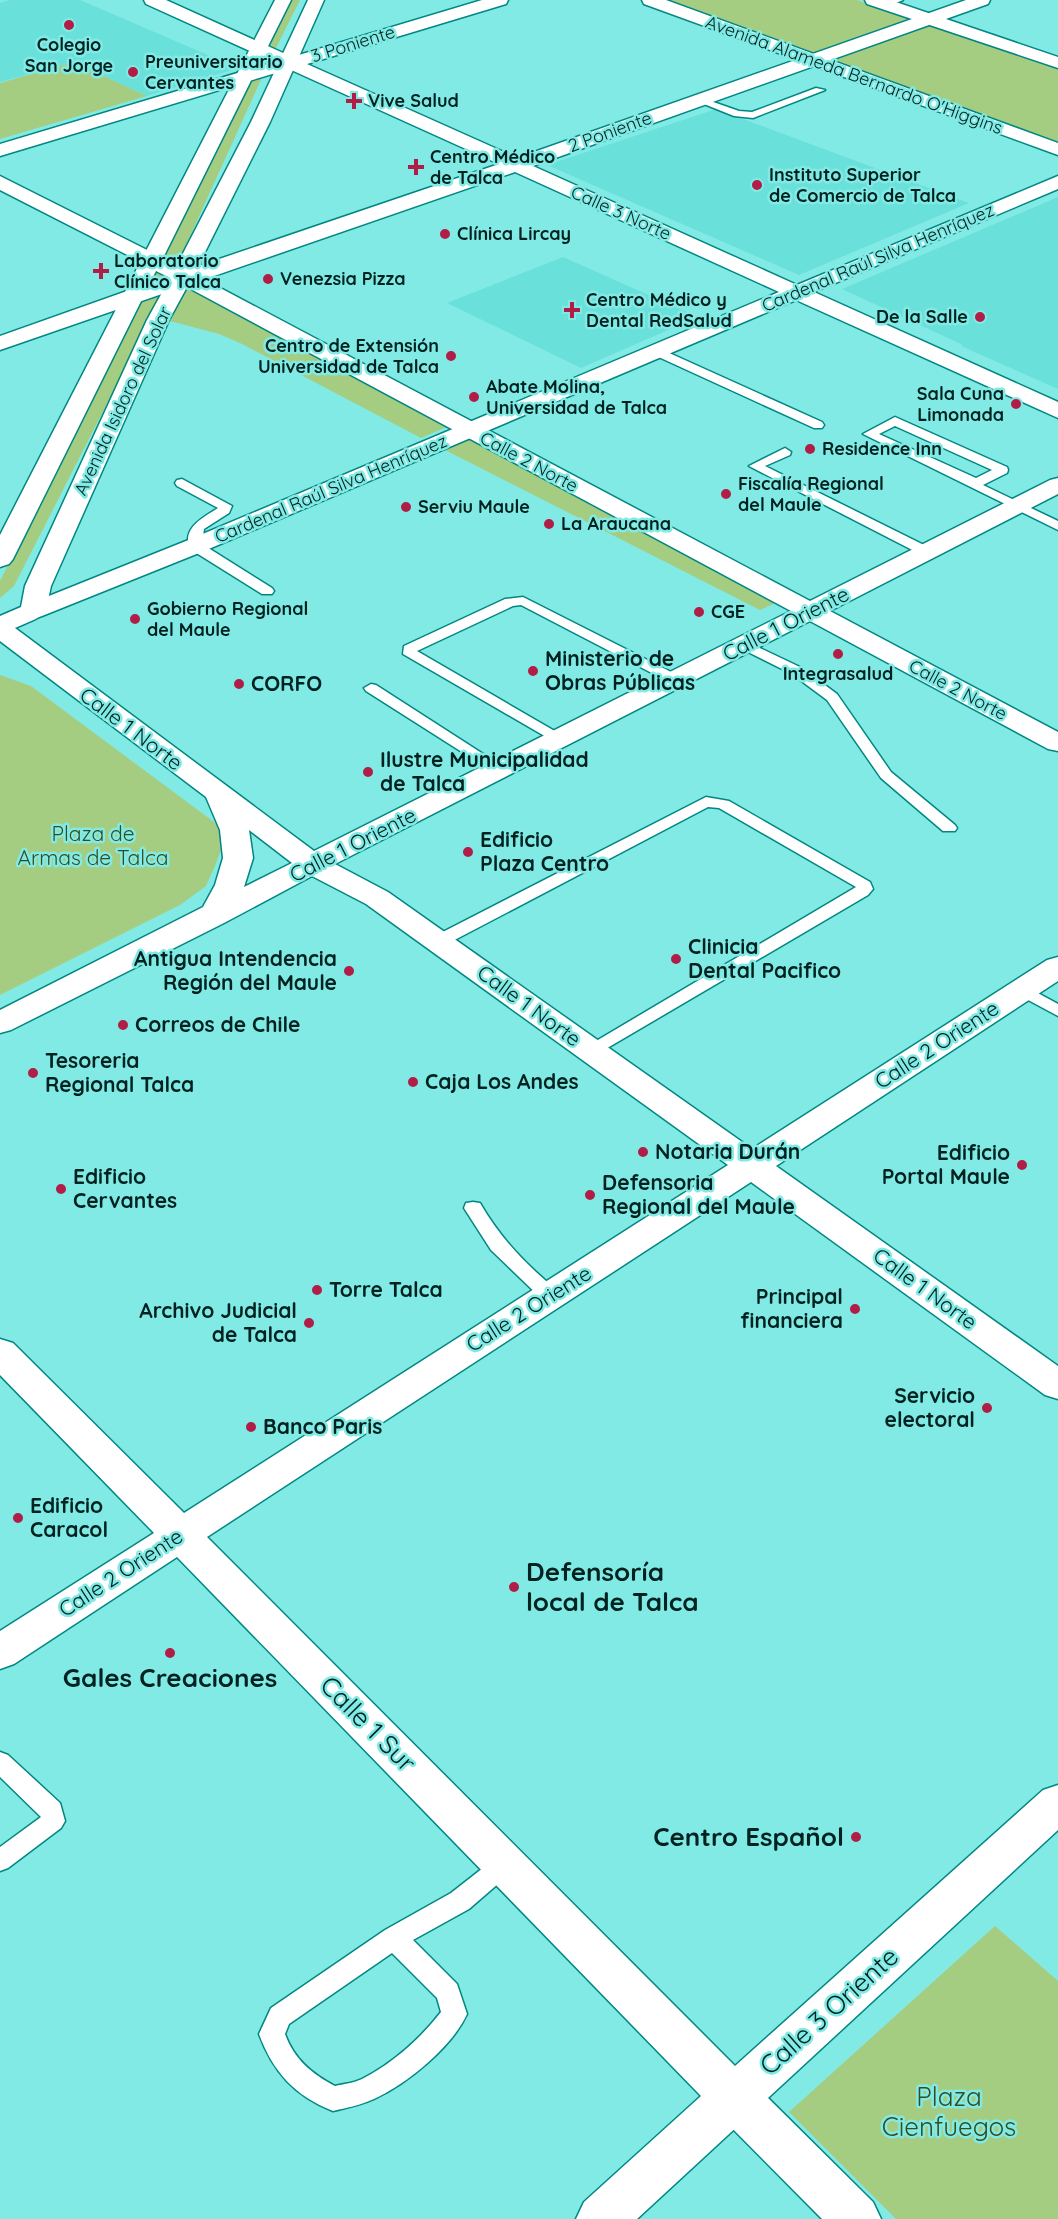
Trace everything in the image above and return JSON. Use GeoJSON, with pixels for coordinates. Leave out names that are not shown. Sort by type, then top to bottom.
{"type":"FeatureCollection","features":[{"type":"Feature","properties":{"kind":"main road","name":"Calle 3 Norte"},"geometry":{"type":"LineString","coordinates":[[152,0],[1058,411]]}},
{"type":"Feature","properties":{"kind":"main road","name":"Avenida Isidoro del Solar"},"geometry":{"type":"LineString","coordinates":[[0,559],[150,259],[284,0]]}},
{"type":"Feature","properties":{"kind":"main road","name":"Avenida Isidoro del Solar"},"geometry":{"type":"LineString","coordinates":[[33,611],[38,586],[158,320],[182,278],[289,63],[316,0]]}},
{"type":"Feature","properties":{"kind":"main road","name":"3 Poniente"},"geometry":{"type":"LineString","coordinates":[[0,150],[500,0]]}},
{"type":"Feature","properties":{"kind":"main road","name":"Avenida Alameda Bernardo O'Higgins"},"geometry":{"type":"LineString","coordinates":[[650,0],[1058,149]]}},
{"type":"Feature","properties":{"kind":"main road","name":"2 Poniente"},"geometry":{"type":"LineString","coordinates":[[0,343],[182,278],[516,165],[982,0]]}},
{"type":"Feature","properties":{"kind":"main road"},"geometry":{"type":"LineString","coordinates":[[886,1],[928,19],[1058,63]]}},
{"type":"Feature","properties":{"kind":"main road","name":"Calle 2 Norte"},"geometry":{"type":"LineString","coordinates":[[0,182],[150,259],[1058,743]]}},
{"type":"Feature","properties":{"kind":"main road","name":"Cardenal Raúl Silva Henríquez"},"geometry":{"type":"LineString","coordinates":[[0,627],[33,611],[470,431],[1058,182]]}},
{"type":"Feature","properties":{"kind":"main road","name":"Calle 1 Oriente"},"geometry":{"type":"LineString","coordinates":[[0,1023],[213,917],[1058,485]]}},
{"type":"Feature","properties":{"kind":"main road","name":"Calle 1 Norte"},"geometry":{"type":"LineString","coordinates":[[0,627],[45,664],[314,865],[377,898],[439,941],[1058,1385]]}},
{"type":"Feature","properties":{"kind":"main road"},"geometry":{"type":"LineString","coordinates":[[0,657],[45,664]]}},
{"type":"Feature","properties":{"kind":"main road"},"geometry":{"type":"LineString","coordinates":[[213,917],[230,889],[239,861],[238,838],[231,817],[218,794]]}},
{"type":"Feature","properties":{"kind":"main road","name":"Calle 2 Oriente"},"geometry":{"type":"LineString","coordinates":[[0,1652],[1058,967]]}},
{"type":"Feature","properties":{"kind":"main road","name":"Calle 1 Sur"},"geometry":{"type":"LineString","coordinates":[[0,1352],[856,2219]]}},
{"type":"Feature","properties":{"kind":"main road","name":"Calle 3 Oriente"},"geometry":{"type":"LineString","coordinates":[[601,2219],[1058,1803]]}},
{"type":"Feature","properties":{"kind":"lane"},"geometry":{"type":"LineString","coordinates":[[699,100],[738,114],[753,115],[820,90]]}},
{"type":"Feature","properties":{"kind":"lane"},"geometry":{"type":"LineString","coordinates":[[656,351],[818,425]]}},
{"type":"Feature","properties":{"kind":"lane"},"geometry":{"type":"LineString","coordinates":[[976,483],[1002,470],[895,421],[870,434],[976,483],[978,487],[1016,507],[1058,526]]}},
{"type":"Feature","properties":{"kind":"lane"},"geometry":{"type":"LineString","coordinates":[[784,452],[755,466],[927,552]]}},
{"type":"Feature","properties":{"kind":"lane"},"geometry":{"type":"LineString","coordinates":[[182,483],[225,506],[224,510],[197,528],[194,533],[195,546],[267,591]]}},
{"type":"Feature","properties":{"kind":"lane"},"geometry":{"type":"LineString","coordinates":[[560,740],[410,654],[409,649],[510,602],[523,601],[676,680]]}},
{"type":"Feature","properties":{"kind":"lane"},"geometry":{"type":"LineString","coordinates":[[745,645],[797,671],[832,697],[886,775],[949,828]]}},
{"type":"Feature","properties":{"kind":"lane"},"geometry":{"type":"LineString","coordinates":[[371,688],[500,770]]}},
{"type":"Feature","properties":{"kind":"lane"},"geometry":{"type":"LineString","coordinates":[[439,941],[706,802],[723,804],[864,885],[865,889],[862,892],[591,1051]]}},
{"type":"Feature","properties":{"kind":"lane"},"geometry":{"type":"LineString","coordinates":[[1023,990],[1058,1011]]}},
{"type":"Feature","properties":{"kind":"lane"},"geometry":{"type":"LineString","coordinates":[[473,1208],[492,1241],[513,1264],[551,1296]]}},
{"type":"Feature","properties":{"kind":"lane"},"geometry":{"type":"LineString","coordinates":[[0,1862],[53,1821],[52,1810],[4,1774]]}},
{"type":"Feature","properties":{"kind":"lane"},"geometry":{"type":"LineString","coordinates":[[394,1938],[448,1992],[454,2014],[437,2037],[405,2065],[367,2090],[333,2099],[304,2084],[278,2054],[272,2034],[280,2016],[394,1938],[460,1901],[505,1864]]}},
{"type":"Feature","properties":{"kind":"shaded area","name":"Colegio San Jorge"},"geometry":{"type":"Polygon","coordinates":[[[9,0],[80,0],[238,68],[147,96],[73,62],[0,82],[0,3],[9,0]]]}},
{"type":"Feature","properties":{"kind":"shaded area","name":"Instituto Superior de Comercio de Talca"},"geometry":{"type":"Polygon","coordinates":[[[716,109],[969,203],[799,275],[547,165],[716,109]]]}},
{"type":"Feature","properties":{"kind":"shaded area","name":"De la Salle"},"geometry":{"type":"Polygon","coordinates":[[[1058,197],[1058,389],[842,289],[1058,197]]]}},
{"type":"Feature","properties":{"kind":"shaded area","name":"Centro Médico y Dental RedSalud"},"geometry":{"type":"Polygon","coordinates":[[[563,257],[698,317],[581,368],[447,303],[563,257]]]}},
{"type":"Feature","properties":{"kind":"green space"},"geometry":{"type":"Polygon","coordinates":[[[289,0],[300,0],[269,62],[172,276],[14,586],[0,598],[0,581],[262,50],[289,0]]]}},
{"type":"Feature","properties":{"kind":"green space"},"geometry":{"type":"Polygon","coordinates":[[[659,0],[857,0],[1058,68],[1058,145],[659,0]]]}},
{"type":"Feature","properties":{"kind":"green space"},"geometry":{"type":"Polygon","coordinates":[[[73,62],[147,96],[0,139],[0,83],[73,62]]]}},
{"type":"Feature","properties":{"kind":"green space"},"geometry":{"type":"Polygon","coordinates":[[[192,289],[449,426],[421,438],[242,344],[219,334],[170,321],[182,290],[192,289]]]}},
{"type":"Feature","properties":{"kind":"green space"},"geometry":{"type":"Polygon","coordinates":[[[471,437],[778,602],[760,610],[443,449],[471,437]]]}},
{"type":"Feature","properties":{"kind":"green space","name":"Plaza de Armas de Talca"},"geometry":{"type":"Polygon","coordinates":[[[0,675],[31,686],[214,822],[222,831],[224,842],[206,886],[180,905],[0,995],[0,675]]]}},
{"type":"Feature","properties":{"kind":"green space","name":"Plaza Cienfuegos"},"geometry":{"type":"Polygon","coordinates":[[[995,1926],[1058,1981],[1058,2219],[896,2219],[789,2112],[995,1926]]]}},
{"type":"Feature","properties":{"kind":"place","name":"Colegio San Jorge"},"geometry":{"type":"Point","coordinates":[69,25]}},
{"type":"Feature","properties":{"kind":"place","name":"Preuniversitario Cervantes"},"geometry":{"type":"Point","coordinates":[133,72]}},
{"type":"Feature","properties":{"kind":"place","name":"Vive Salud"},"geometry":{"type":"Point","coordinates":[354,101]}},
{"type":"Feature","properties":{"kind":"place","name":"Centro Médico de Talca"},"geometry":{"type":"Point","coordinates":[416,167]}},
{"type":"Feature","properties":{"kind":"place","name":"Instituto Superior de Comercio de Talca"},"geometry":{"type":"Point","coordinates":[757,185]}},
{"type":"Feature","properties":{"kind":"place","name":"Clínica Lircay"},"geometry":{"type":"Point","coordinates":[445,234]}},
{"type":"Feature","properties":{"kind":"place","name":"Laboratorio Clínico Talca"},"geometry":{"type":"Point","coordinates":[101,271]}},
{"type":"Feature","properties":{"kind":"place","name":"Venezsia Pizza"},"geometry":{"type":"Point","coordinates":[268,279]}},
{"type":"Feature","properties":{"kind":"place","name":"Centro Médico y Dental RedSalud"},"geometry":{"type":"Point","coordinates":[572,310]}},
{"type":"Feature","properties":{"kind":"place","name":"De la Salle"},"geometry":{"type":"Point","coordinates":[980,317]}},
{"type":"Feature","properties":{"kind":"place","name":"Centro de Extensión Universidad de Talca"},"geometry":{"type":"Point","coordinates":[451,356]}},
{"type":"Feature","properties":{"kind":"place","name":"Abate Molina, Universidad de Talca"},"geometry":{"type":"Point","coordinates":[474,397]}},
{"type":"Feature","properties":{"kind":"place","name":"Sala Cuna Limonada"},"geometry":{"type":"Point","coordinates":[1016,404]}},
{"type":"Feature","properties":{"kind":"place","name":"Residence Inn"},"geometry":{"type":"Point","coordinates":[810,449]}},
{"type":"Feature","properties":{"kind":"place","name":"Fiscalía Regional del Maule"},"geometry":{"type":"Point","coordinates":[726,494]}},
{"type":"Feature","properties":{"kind":"place","name":"Serviu Maule"},"geometry":{"type":"Point","coordinates":[406,507]}},
{"type":"Feature","properties":{"kind":"place","name":"La Araucana"},"geometry":{"type":"Point","coordinates":[549,524]}},
{"type":"Feature","properties":{"kind":"place","name":"CGE"},"geometry":{"type":"Point","coordinates":[699,612]}},
{"type":"Feature","properties":{"kind":"place","name":"Gobierno Regional del Maule"},"geometry":{"type":"Point","coordinates":[135,619]}},
{"type":"Feature","properties":{"kind":"place","name":"Integrasalud"},"geometry":{"type":"Point","coordinates":[838,654]}},
{"type":"Feature","properties":{"kind":"place","name":"Ministerio de Obras Públicas"},"geometry":{"type":"Point","coordinates":[533,671]}},
{"type":"Feature","properties":{"kind":"place","name":"CORFO"},"geometry":{"type":"Point","coordinates":[239,684]}},
{"type":"Feature","properties":{"kind":"place","name":"Ilustre Municipalidad de Talca"},"geometry":{"type":"Point","coordinates":[368,772]}},
{"type":"Feature","properties":{"kind":"place","name":"Edificio Plaza Centro"},"geometry":{"type":"Point","coordinates":[468,852]}},
{"type":"Feature","properties":{"kind":"place","name":"Clinicia Dental Pacifico"},"geometry":{"type":"Point","coordinates":[676,959]}},
{"type":"Feature","properties":{"kind":"place","name":"Antigua Intendencia Región del Maule"},"geometry":{"type":"Point","coordinates":[349,971]}},
{"type":"Feature","properties":{"kind":"place","name":"Correos de Chile"},"geometry":{"type":"Point","coordinates":[123,1025]}},
{"type":"Feature","properties":{"kind":"place","name":"Tesoreria Regional Talca"},"geometry":{"type":"Point","coordinates":[33,1073]}},
{"type":"Feature","properties":{"kind":"place","name":"Caja Los Andes"},"geometry":{"type":"Point","coordinates":[413,1082]}},
{"type":"Feature","properties":{"kind":"place","name":"Notaria Durán"},"geometry":{"type":"Point","coordinates":[643,1152]}},
{"type":"Feature","properties":{"kind":"place","name":"Edificio Portal Maule"},"geometry":{"type":"Point","coordinates":[1022,1165]}},
{"type":"Feature","properties":{"kind":"place","name":"Edificio Cervantes"},"geometry":{"type":"Point","coordinates":[61,1189]}},
{"type":"Feature","properties":{"kind":"place","name":"Defensoria Regional del Maule"},"geometry":{"type":"Point","coordinates":[590,1195]}},
{"type":"Feature","properties":{"kind":"place","name":"Torre Talca"},"geometry":{"type":"Point","coordinates":[317,1290]}},
{"type":"Feature","properties":{"kind":"place","name":"Principal financiera"},"geometry":{"type":"Point","coordinates":[855,1309]}},
{"type":"Feature","properties":{"kind":"place","name":"Archivo Judicial de Talca"},"geometry":{"type":"Point","coordinates":[309,1323]}},
{"type":"Feature","properties":{"kind":"place","name":"Servicio electoral"},"geometry":{"type":"Point","coordinates":[987,1408]}},
{"type":"Feature","properties":{"kind":"place","name":"Banco Paris"},"geometry":{"type":"Point","coordinates":[251,1427]}},
{"type":"Feature","properties":{"kind":"place","name":"Edificio Caracol"},"geometry":{"type":"Point","coordinates":[18,1518]}},
{"type":"Feature","properties":{"kind":"place","name":"Defensoría local de Talca"},"geometry":{"type":"Point","coordinates":[514,1587]}},
{"type":"Feature","properties":{"kind":"place","name":"Gales Creaciones"},"geometry":{"type":"Point","coordinates":[170,1653]}},
{"type":"Feature","properties":{"kind":"place","name":"Centro Español"},"geometry":{"type":"Point","coordinates":[856,1837]}}]}
